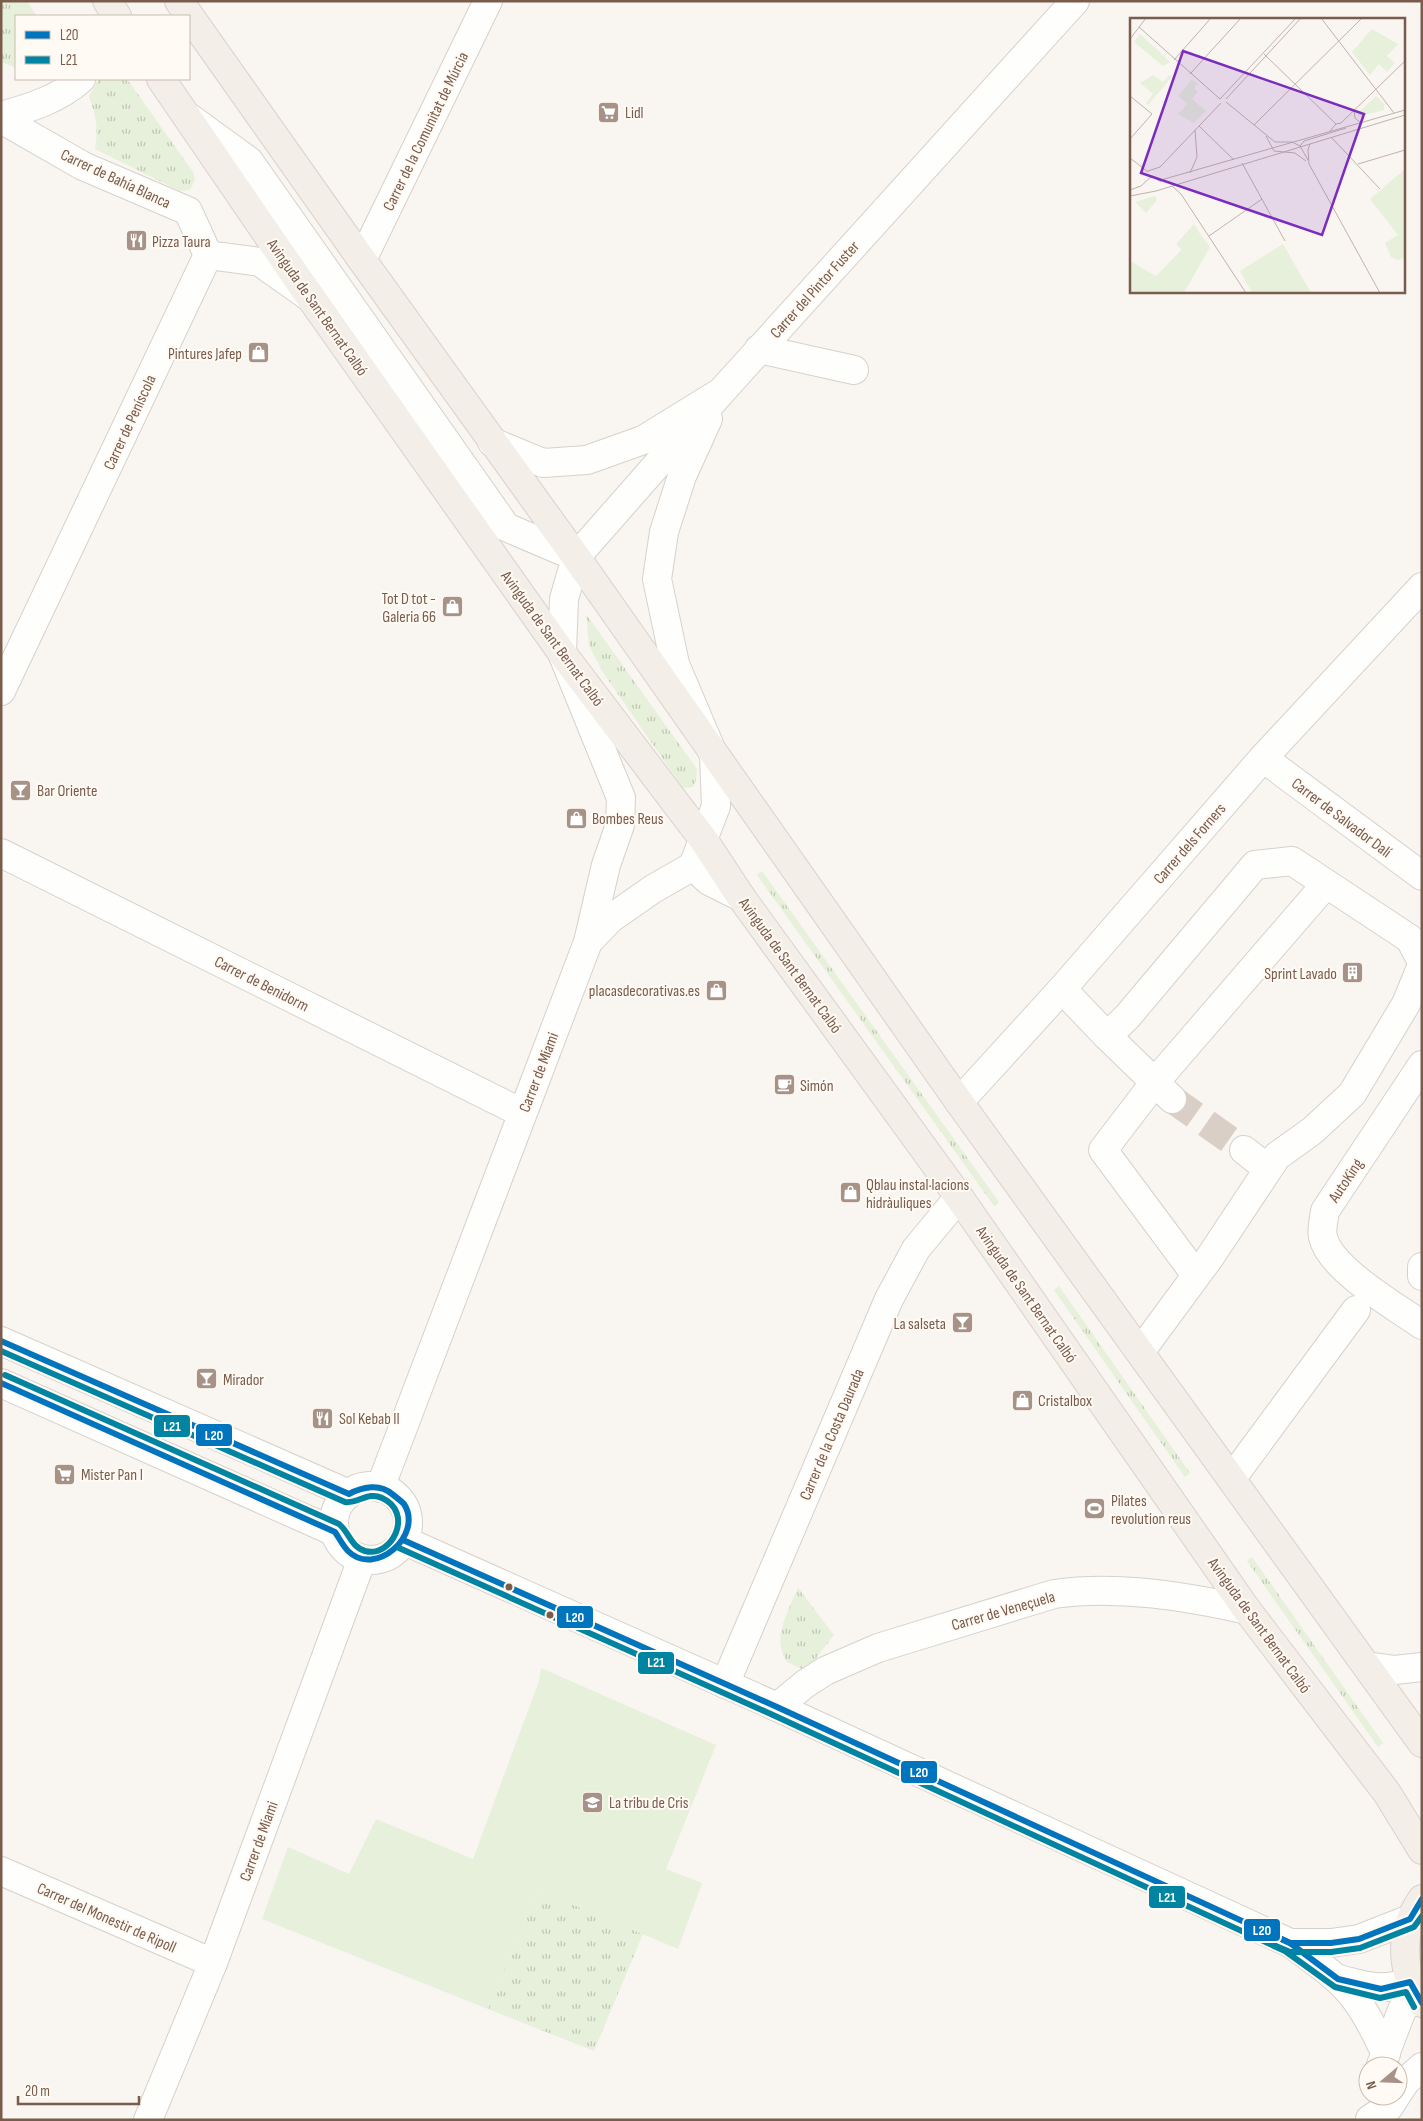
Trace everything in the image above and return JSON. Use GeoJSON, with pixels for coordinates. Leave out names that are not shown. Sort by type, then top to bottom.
{"type":"FeatureCollection","features":[{"type":"Feature","properties":{"kind":"main road"},"geometry":{"type":"LineString","coordinates":[[106,1],[116,15]]}},
{"type":"Feature","properties":{"kind":"main road"},"geometry":{"type":"LineString","coordinates":[[179,1],[189,15]]}},
{"type":"Feature","properties":{"kind":"main road"},"geometry":{"type":"LineString","coordinates":[[190,17],[362,260],[576,557],[714,756],[959,1102],[1422,1743]]}},
{"type":"Feature","properties":{"kind":"main road","name":"Avinguda de Sant Bernat Calbó"},"geometry":{"type":"LineString","coordinates":[[163,80],[310,297],[562,653],[703,839],[741,897],[959,1197],[1247,1610],[1387,1793],[1422,1850]]}},
{"type":"Feature","properties":{"kind":"main road"},"geometry":{"type":"LineString","coordinates":[[1416,1909],[1406,1934],[1404,1951],[1405,1967],[1416,1993]]}},
{"type":"Feature","properties":{"kind":"street"},"geometry":{"type":"LineString","coordinates":[[104,15],[106,1]]}},
{"type":"Feature","properties":{"kind":"street","name":"Carrer de la Comunitat de Múrcia"},"geometry":{"type":"LineString","coordinates":[[362,260],[488,1]]}},
{"type":"Feature","properties":{"kind":"street","name":"Carrer del Pintor Fuster"},"geometry":{"type":"LineString","coordinates":[[492,442],[543,463],[587,460],[643,440],[721,392],[1076,1]]}},
{"type":"Feature","properties":{"kind":"street","name":"Carrer de Bahía Blanca"},"geometry":{"type":"LineString","coordinates":[[1,117],[28,109],[63,92],[80,80]]}},
{"type":"Feature","properties":{"kind":"street","name":"Carrer de Bahía Blanca"},"geometry":{"type":"LineString","coordinates":[[1,117],[83,166],[188,211],[208,255]]}},
{"type":"Feature","properties":{"kind":"street"},"geometry":{"type":"LineString","coordinates":[[189,118],[249,161],[506,527],[576,557]]}},
{"type":"Feature","properties":{"kind":"street"},"geometry":{"type":"LineString","coordinates":[[208,255],[260,262],[310,297]]}},
{"type":"Feature","properties":{"kind":"street","name":"Carrer de Peníscola"},"geometry":{"type":"LineString","coordinates":[[1,691],[208,255]]}},
{"type":"Feature","properties":{"kind":"street"},"geometry":{"type":"LineString","coordinates":[[759,349],[854,370]]}},
{"type":"Feature","properties":{"kind":"street"},"geometry":{"type":"LineString","coordinates":[[562,653],[564,599],[576,557],[721,392]]}},
{"type":"Feature","properties":{"kind":"street"},"geometry":{"type":"LineString","coordinates":[[588,942],[610,920],[653,889],[693,866],[716,806],[714,756],[675,664],[657,579],[664,532],[682,476],[721,392]]}},
{"type":"Feature","properties":{"kind":"street","name":"Carrer dels Forners"},"geometry":{"type":"LineString","coordinates":[[959,1102],[1062,989],[1263,758],[1422,587]]}},
{"type":"Feature","properties":{"kind":"street","name":"Carrer de Miami"},"geometry":{"type":"LineString","coordinates":[[380,1488],[588,942],[606,865],[620,825],[621,798],[562,653]]}},
{"type":"Feature","properties":{"kind":"street","name":"Carrer de Salvador Dalí"},"geometry":{"type":"LineString","coordinates":[[1263,758],[1422,876]]}},
{"type":"Feature","properties":{"kind":"street","name":"Carrer de Benidorm"},"geometry":{"type":"LineString","coordinates":[[1,853],[522,1113]]}},
{"type":"Feature","properties":{"kind":"street"},"geometry":{"type":"LineString","coordinates":[[1107,1036],[1127,1017],[1255,864],[1292,861],[1410,939],[1422,963],[1406,1004],[1352,1094],[1312,1131],[1277,1156],[1196,1276],[1140,1352]]}},
{"type":"Feature","properties":{"kind":"street"},"geometry":{"type":"LineString","coordinates":[[693,866],[709,880],[741,897]]}},
{"type":"Feature","properties":{"kind":"street"},"geometry":{"type":"LineString","coordinates":[[1196,1276],[1103,1150],[1164,1090],[1326,884]]}},
{"type":"Feature","properties":{"kind":"street"},"geometry":{"type":"LineString","coordinates":[[1062,989],[1107,1036],[1164,1090]]}},
{"type":"Feature","properties":{"kind":"street","name":"AutoKing"},"geometry":{"type":"LineString","coordinates":[[1422,1065],[1325,1211],[1323,1236],[1328,1250],[1342,1269],[1422,1325]]}},
{"type":"Feature","properties":{"kind":"street"},"geometry":{"type":"LineString","coordinates":[[1244,1150],[1268,1169]]}},
{"type":"Feature","properties":{"kind":"street","name":"Carrer de la Costa Daurada"},"geometry":{"type":"LineString","coordinates":[[725,1684],[889,1299],[916,1249],[959,1197]]}},
{"type":"Feature","properties":{"kind":"street"},"geometry":{"type":"LineString","coordinates":[[1422,1267],[1422,1276]]}},
{"type":"Feature","properties":{"kind":"street"},"geometry":{"type":"LineString","coordinates":[[1232,1478],[1356,1310]]}},
{"type":"Feature","properties":{"kind":"street"},"geometry":{"type":"LineString","coordinates":[[1,1340],[349,1494]]}},
{"type":"Feature","properties":{"kind":"street"},"geometry":{"type":"LineString","coordinates":[[1,1383],[335,1532]]}},
{"type":"Feature","properties":{"kind":"street"},"geometry":{"type":"LineString","coordinates":[[369,1486],[380,1488],[390,1492],[405,1508],[408,1519],[404,1540],[396,1550],[386,1557],[374,1560],[362,1559],[345,1549],[335,1532],[336,1510],[349,1494],[358,1488],[369,1486]]}},
{"type":"Feature","properties":{"kind":"street"},"geometry":{"type":"LineString","coordinates":[[404,1540],[777,1707],[1290,1943],[1338,1979],[1356,2000],[1365,2013],[1381,2056]]}},
{"type":"Feature","properties":{"kind":"street","name":"Carrer de Miami"},"geometry":{"type":"LineString","coordinates":[[148,2120],[213,1963],[362,1559]]}},
{"type":"Feature","properties":{"kind":"street","name":"Carrer de Veneçuela"},"geometry":{"type":"LineString","coordinates":[[777,1707],[805,1684],[825,1671],[878,1648],[1054,1594],[1084,1590],[1138,1593],[1207,1601],[1247,1610]]}},
{"type":"Feature","properties":{"kind":"street"},"geometry":{"type":"LineString","coordinates":[[1367,1666],[1395,1670],[1422,1667]]}},
{"type":"Feature","properties":{"kind":"street","name":"Carrer del Monestir de Ripoll"},"geometry":{"type":"LineString","coordinates":[[1,1871],[213,1963]]}},
{"type":"Feature","properties":{"kind":"street"},"geometry":{"type":"LineString","coordinates":[[1290,1943],[1331,1943],[1359,1939],[1416,1909]]}},
{"type":"Feature","properties":{"kind":"street"},"geometry":{"type":"LineString","coordinates":[[1338,1979],[1416,1993],[1402,2010],[1385,2056]]}},
{"type":"Feature","properties":{"kind":"street"},"geometry":{"type":"LineString","coordinates":[[1408,2079],[1422,2067]]}},
{"type":"Feature","properties":{"kind":"street"},"geometry":{"type":"LineString","coordinates":[[1369,2106],[1370,2120]]}},
{"type":"Feature","properties":{"kind":"street"},"geometry":{"type":"LineString","coordinates":[[1370,2120],[1391,2106]]}},
{"type":"Feature","properties":{"kind":"green space"},"geometry":{"type":"Polygon","coordinates":[[[1,1],[27,1],[36,15],[15,15],[15,68],[1,62],[1,1]]]}},
{"type":"Feature","properties":{"kind":"green space"},"geometry":{"type":"Polygon","coordinates":[[[98,80],[128,80],[193,172],[195,180],[190,190],[180,191],[95,149],[96,122],[89,96],[98,80]]]}},
{"type":"Feature","properties":{"kind":"green space"},"geometry":{"type":"Polygon","coordinates":[[[586,614],[697,769],[696,781],[693,787],[683,788],[602,671],[589,645],[586,614]]]}},
{"type":"Feature","properties":{"kind":"green space"},"geometry":{"type":"Polygon","coordinates":[[[762,871],[999,1202],[994,1206],[757,875],[762,871]]]}},
{"type":"Feature","properties":{"kind":"green space"},"geometry":{"type":"Polygon","coordinates":[[[1059,1286],[1190,1473],[1185,1477],[1054,1290],[1059,1286]]]}},
{"type":"Feature","properties":{"kind":"green space"},"geometry":{"type":"Polygon","coordinates":[[[1252,1557],[1383,1743],[1378,1747],[1247,1561],[1252,1557]]]}},
{"type":"Feature","properties":{"kind":"green space"},"geometry":{"type":"Polygon","coordinates":[[[798,1588],[834,1635],[806,1671],[787,1662],[782,1653],[781,1644],[783,1625],[798,1588]]]}},
{"type":"Feature","properties":{"kind":"green space"},"geometry":{"type":"Polygon","coordinates":[[[541,1668],[716,1745],[666,1869],[702,1883],[678,1949],[538,1890],[488,2009],[262,1919],[288,1847],[349,1874],[376,1819],[473,1859],[539,1681],[541,1668]]]}},
{"type":"Feature","properties":{"kind":"green space"},"geometry":{"type":"Polygon","coordinates":[[[538,1890],[643,1934],[594,2051],[488,2009],[538,1890]]]}},
{"type":"Feature","properties":{"kind":"tunnel"},"geometry":{"type":"LineString","coordinates":[[1172,1099],[1244,1150]]}},
{"type":"Feature","properties":{"kind":"transit line","name":"L20"},"geometry":{"type":"LineString","coordinates":[[1,1341],[349,1494],[371,1487],[382,1488],[404,1504],[408,1516],[407,1528],[402,1540],[394,1549],[383,1556],[371,1559],[359,1558],[348,1551],[335,1532],[1,1383]]}},
{"type":"Feature","properties":{"kind":"transit line","name":"L21"},"geometry":{"type":"LineString","coordinates":[[1,1351],[345,1502],[372,1496],[382,1498],[392,1505],[397,1513],[398,1523],[396,1532],[384,1548],[375,1551],[360,1549],[353,1543],[339,1524],[5,1375]]}},
{"type":"Feature","properties":{"kind":"transit line","name":"L20"},"geometry":{"type":"LineString","coordinates":[[403,1540],[777,1707],[1290,1943],[1338,1979],[1381,1989],[1410,1982],[1422,2003]]}},
{"type":"Feature","properties":{"kind":"transit line","name":"L21"},"geometry":{"type":"LineString","coordinates":[[399,1548],[773,1715],[1285,1951],[1335,1987],[1380,1998],[1406,1992],[1414,2007]]}},
{"type":"Feature","properties":{"kind":"transit line","name":"L20"},"geometry":{"type":"LineString","coordinates":[[1273,1935],[1290,1943],[1331,1943],[1359,1939],[1410,1919],[1422,1899]]}},
{"type":"Feature","properties":{"kind":"transit line","name":"L21"},"geometry":{"type":"LineString","coordinates":[[1269,1943],[1290,1952],[1331,1952],[1360,1948],[1414,1927],[1422,1916]]}},
{"type":"Feature","properties":{"kind":"place","name":"Lidl"},"geometry":{"type":"Point","coordinates":[609,112]}},
{"type":"Feature","properties":{"kind":"place","name":"Pizza Taura"},"geometry":{"type":"Point","coordinates":[136,241]}},
{"type":"Feature","properties":{"kind":"place","name":"Pintures Jafep"},"geometry":{"type":"Point","coordinates":[258,353]}},
{"type":"Feature","properties":{"kind":"place","name":"Tot D tot - Galeria 66"},"geometry":{"type":"Point","coordinates":[452,607]}},
{"type":"Feature","properties":{"kind":"place","name":"Bar Oriente"},"geometry":{"type":"Point","coordinates":[21,790]}},
{"type":"Feature","properties":{"kind":"place","name":"Bombes Reus"},"geometry":{"type":"Point","coordinates":[576,818]}},
{"type":"Feature","properties":{"kind":"place","name":"Sprint Lavado"},"geometry":{"type":"Point","coordinates":[1353,973]}},
{"type":"Feature","properties":{"kind":"place","name":"placasdecorativas.es"},"geometry":{"type":"Point","coordinates":[716,990]}},
{"type":"Feature","properties":{"kind":"place","name":"Simón"},"geometry":{"type":"Point","coordinates":[784,1085]}},
{"type":"Feature","properties":{"kind":"place","name":"Qblau instal·lacions hidràuliques"},"geometry":{"type":"Point","coordinates":[850,1193]}},
{"type":"Feature","properties":{"kind":"place","name":"La salseta"},"geometry":{"type":"Point","coordinates":[962,1323]}},
{"type":"Feature","properties":{"kind":"place","name":"Mirador"},"geometry":{"type":"Point","coordinates":[207,1379]}},
{"type":"Feature","properties":{"kind":"place","name":"Cristalbox"},"geometry":{"type":"Point","coordinates":[1022,1400]}},
{"type":"Feature","properties":{"kind":"place","name":"Sol Kebab II"},"geometry":{"type":"Point","coordinates":[323,1418]}},
{"type":"Feature","properties":{"kind":"place","name":"Mister Pan I"},"geometry":{"type":"Point","coordinates":[65,1474]}},
{"type":"Feature","properties":{"kind":"place","name":"Pilates revolution reus"},"geometry":{"type":"Point","coordinates":[1095,1509]}},
{"type":"Feature","properties":{"kind":"place","name":"La tribu de Cris"},"geometry":{"type":"Point","coordinates":[593,1802]}}]}
